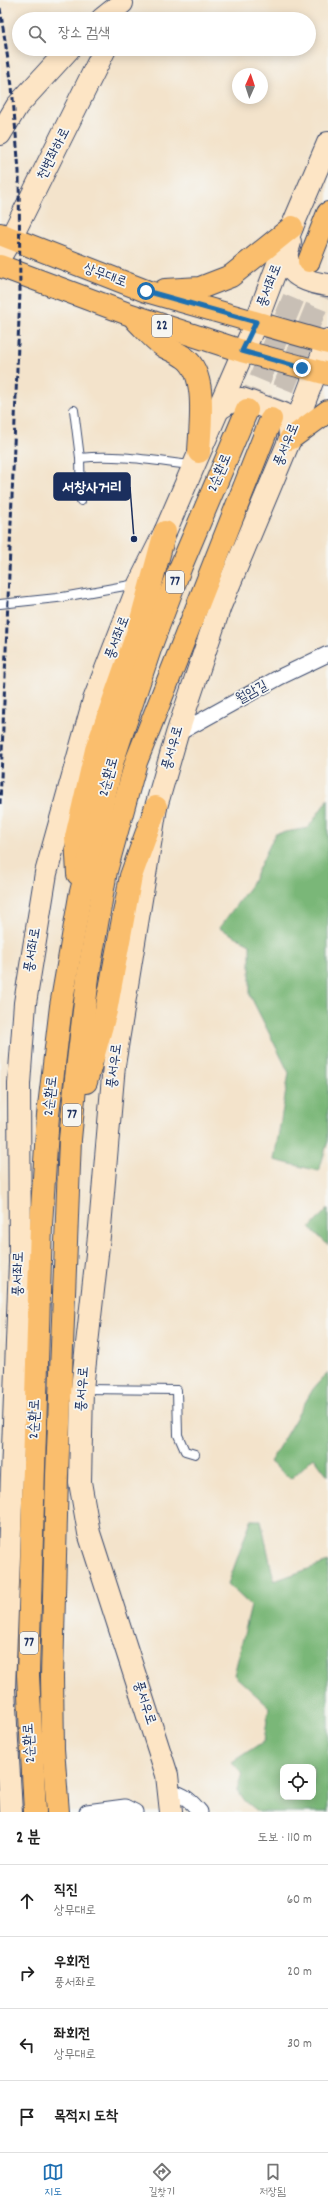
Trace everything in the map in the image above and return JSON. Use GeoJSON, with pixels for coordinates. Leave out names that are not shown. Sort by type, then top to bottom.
{"type":"FeatureCollection","features":[{"type":"Feature","properties":{"kind":"main road"},"geometry":{"type":"LineString","coordinates":[[308,261],[328,212]]}},
{"type":"Feature","properties":{"kind":"main road"},"geometry":{"type":"LineString","coordinates":[[146,291],[200,288],[231,276],[292,227]]}},
{"type":"Feature","properties":{"kind":"main road","name":"상무대로"},"geometry":{"type":"LineString","coordinates":[[6,236],[146,291],[328,342]]}},
{"type":"Feature","properties":{"kind":"main road","name":"상무대로"},"geometry":{"type":"LineString","coordinates":[[0,266],[131,315],[242,351],[322,372]]}},
{"type":"Feature","properties":{"kind":"main road"},"geometry":{"type":"LineString","coordinates":[[131,315],[163,346],[186,358],[196,372],[200,392],[201,413],[196,458]]}},
{"type":"Feature","properties":{"kind":"main road","name":"2순환로"},"geometry":{"type":"LineString","coordinates":[[35,1812],[28,1675],[41,1225],[48,1115],[61,1006],[80,896],[114,760],[153,640],[181,566],[247,410]]}},
{"type":"Feature","properties":{"kind":"main road"},"geometry":{"type":"LineString","coordinates":[[290,439],[328,411]]}},
{"type":"Feature","properties":{"kind":"main road","name":"2순환로"},"geometry":{"type":"LineString","coordinates":[[58,1812],[53,1749],[52,1676],[57,1475],[70,1139],[88,977],[106,871],[136,762],[271,419]]}},
{"type":"Feature","properties":{"kind":"main road"},"geometry":{"type":"LineString","coordinates":[[80,896],[76,837],[96,750],[138,631],[165,532]]}},
{"type":"Feature","properties":{"kind":"main road"},"geometry":{"type":"LineString","coordinates":[[70,1139],[106,1011],[131,876],[156,807]]}},
{"type":"Feature","properties":{"kind":"street"},"geometry":{"type":"LineString","coordinates":[[0,134],[17,106],[63,56]]}},
{"type":"Feature","properties":{"kind":"street","name":"천변좌하로"},"geometry":{"type":"LineString","coordinates":[[0,257],[6,236],[101,56]]}},
{"type":"Feature","properties":{"kind":"street","name":"풍서좌로"},"geometry":{"type":"LineString","coordinates":[[11,1812],[4,1689],[20,1262],[19,1084],[24,1003],[46,873],[94,700],[139,584],[165,532],[196,458],[219,409],[242,351],[256,322],[292,227],[328,143]]}},
{"type":"Feature","properties":{"kind":"street"},"geometry":{"type":"LineString","coordinates":[[292,227],[287,258],[294,273],[312,283],[328,285]]}},
{"type":"Feature","properties":{"kind":"street","name":"풍서우로"},"geometry":{"type":"LineString","coordinates":[[170,1802],[167,1775],[158,1742],[85,1519],[80,1482],[82,1388],[100,1228],[114,1065],[156,807],[177,734],[220,606],[290,439],[322,372],[328,342]]}},
{"type":"Feature","properties":{"kind":"street"},"geometry":{"type":"LineString","coordinates":[[219,409],[233,400],[242,400],[284,414],[289,420],[290,439]]}},
{"type":"Feature","properties":{"kind":"street","name":"월암길"},"geometry":{"type":"LineString","coordinates":[[177,734],[280,677],[328,654]]}},
{"type":"Feature","properties":{"kind":"street"},"geometry":{"type":"LineString","coordinates":[[170,1802],[179,1793],[188,1798],[200,1812]]}},
{"type":"Feature","properties":{"kind":"street"},"geometry":{"type":"LineString","coordinates":[[87,1812],[125,1807],[135,1812]]}},
{"type":"Feature","properties":{"kind":"lane"},"geometry":{"type":"LineString","coordinates":[[74,410],[80,458],[80,501]]}},
{"type":"Feature","properties":{"kind":"lane"},"geometry":{"type":"LineString","coordinates":[[80,458],[104,455],[196,458]]}},
{"type":"Feature","properties":{"kind":"lane"},"geometry":{"type":"LineString","coordinates":[[0,604],[57,598],[139,584]]}},
{"type":"Feature","properties":{"kind":"lane"},"geometry":{"type":"LineString","coordinates":[[82,1388],[177,1390],[178,1435],[185,1451],[195,1454]]}},
{"type":"Feature","properties":{"kind":"green space"},"geometry":{"type":"Polygon","coordinates":[[[328,799],[328,1141],[319,1171],[274,1160],[289,1073],[250,995],[250,944],[219,928],[251,885],[275,834],[308,828],[328,799]]]}},
{"type":"Feature","properties":{"kind":"green space"},"geometry":{"type":"Polygon","coordinates":[[[328,1208],[328,1245],[310,1228],[328,1208]]]}},
{"type":"Feature","properties":{"kind":"green space"},"geometry":{"type":"Polygon","coordinates":[[[328,1372],[328,1476],[314,1457],[291,1479],[270,1462],[313,1389],[328,1372]]]}},
{"type":"Feature","properties":{"kind":"green space"},"geometry":{"type":"Polygon","coordinates":[[[251,1520],[261,1520],[274,1581],[328,1562],[328,1812],[259,1812],[245,1801],[237,1789],[242,1773],[232,1762],[264,1741],[269,1707],[234,1675],[251,1606],[228,1584],[251,1520]]]}},
{"type":"Feature","properties":{"kind":"tunnel"},"geometry":{"type":"LineString","coordinates":[[247,410],[309,261]]}},
{"type":"Feature","properties":{"kind":"tunnel"},"geometry":{"type":"LineString","coordinates":[[271,419],[328,278]]}},
{"type":"Feature","properties":{"kind":"railway"},"geometry":{"type":"LineString","coordinates":[[0,8],[12,86],[19,171],[20,292],[0,804]]}},
{"type":"Feature","properties":{"kind":"place","name":"서창사거리"},"geometry":{"type":"Point","coordinates":[134,539]}},
{"type":"Feature","properties":{"kind":"route"},"geometry":{"type":"LineString","coordinates":[[146,291],[256,322],[242,351],[302,368]]}}]}
